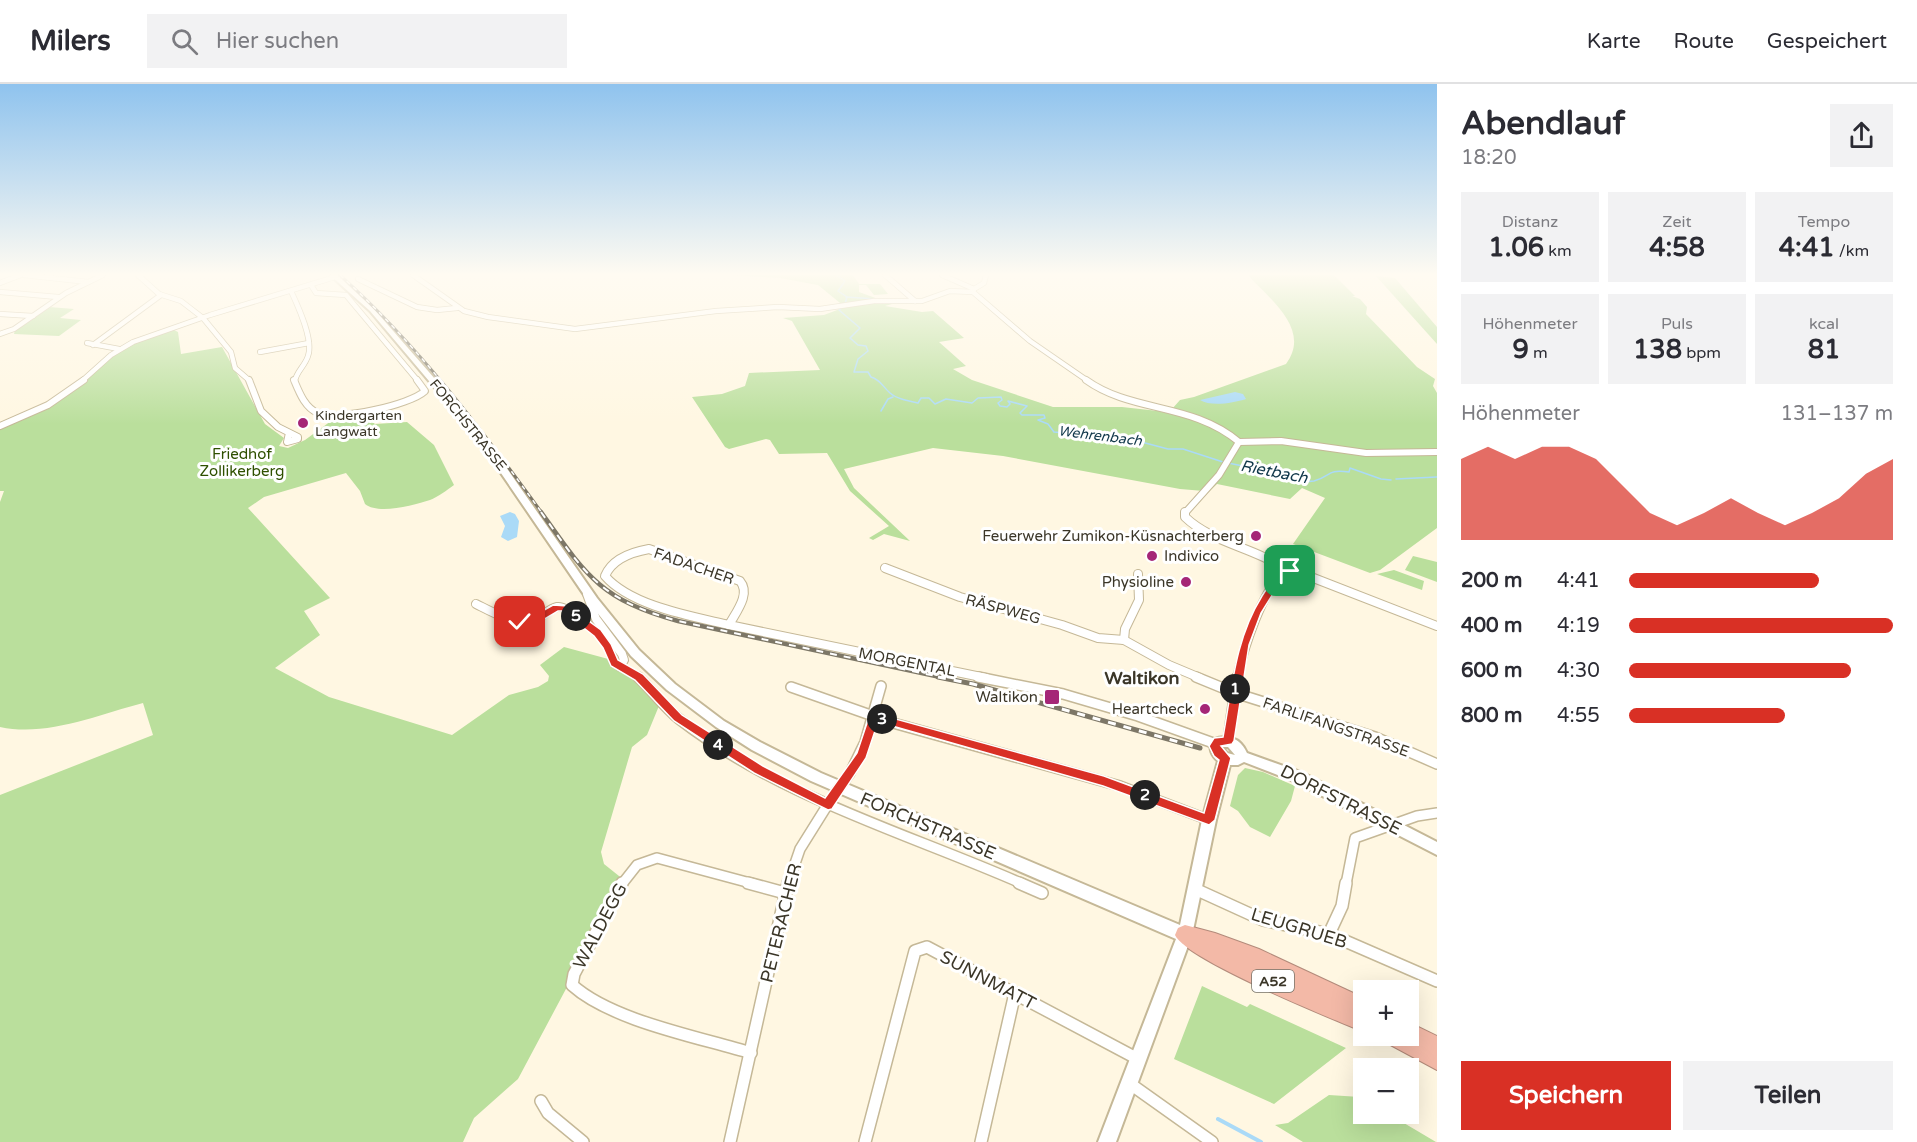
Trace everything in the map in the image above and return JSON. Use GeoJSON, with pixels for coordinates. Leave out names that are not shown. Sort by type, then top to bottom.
{"type":"FeatureCollection","features":[{"type":"Feature","properties":{"kind":"highway","name":"FORCHSTRASSE"},"geometry":{"type":"LineString","coordinates":[[1185,935],[1217,942],[1249,955],[1353,1004]]}},
{"type":"Feature","properties":{"kind":"highway","name":"FORCHSTRASSE"},"geometry":{"type":"LineString","coordinates":[[1185,935],[1220,958],[1353,1017]]}},
{"type":"Feature","properties":{"kind":"highway"},"geometry":{"type":"LineString","coordinates":[[1419,1038],[1437,1047]]}},
{"type":"Feature","properties":{"kind":"highway"},"geometry":{"type":"LineString","coordinates":[[1413,1046],[1437,1059]]}},
{"type":"Feature","properties":{"kind":"main road","name":"FORCHSTRASSE"},"geometry":{"type":"LineString","coordinates":[[384,324],[480,436],[618,632],[657,675],[695,706],[756,746],[843,789],[1185,935]]}},
{"type":"Feature","properties":{"kind":"main road"},"geometry":{"type":"LineString","coordinates":[[1107,1142],[1140,1060],[1185,935],[1209,820],[1225,758],[1216,749],[1222,742]]}},
{"type":"Feature","properties":{"kind":"main road","name":"DORFSTRASSE"},"geometry":{"type":"LineString","coordinates":[[1222,742],[1240,749],[1242,756]]}},
{"type":"Feature","properties":{"kind":"main road","name":"DORFSTRASSE"},"geometry":{"type":"LineString","coordinates":[[1225,758],[1238,760],[1242,756]]}},
{"type":"Feature","properties":{"kind":"main road","name":"DORFSTRASSE"},"geometry":{"type":"LineString","coordinates":[[1242,756],[1298,777],[1437,849]]}},
{"type":"Feature","properties":{"kind":"street"},"geometry":{"type":"LineString","coordinates":[[0,334],[11,331],[21,324]]}},
{"type":"Feature","properties":{"kind":"street"},"geometry":{"type":"LineString","coordinates":[[118,324],[90,344],[119,349]]}},
{"type":"Feature","properties":{"kind":"street"},"geometry":{"type":"LineString","coordinates":[[0,426],[48,405],[84,380],[119,349],[152,334],[183,324]]}},
{"type":"Feature","properties":{"kind":"street"},"geometry":{"type":"LineString","coordinates":[[208,324],[231,352],[235,368],[250,381],[261,411],[268,419],[289,433]]}},
{"type":"Feature","properties":{"kind":"street"},"geometry":{"type":"LineString","coordinates":[[303,324],[309,343],[309,357],[294,380],[303,400],[309,407],[319,414],[332,416],[350,414],[419,396],[425,389],[371,324]]}},
{"type":"Feature","properties":{"kind":"street"},"geometry":{"type":"LineString","coordinates":[[546,324],[575,328],[603,324]]}},
{"type":"Feature","properties":{"kind":"street"},"geometry":{"type":"LineString","coordinates":[[1013,324],[1030,340],[1097,388],[1122,397],[1196,416],[1226,431],[1239,442],[1281,441],[1366,453],[1437,452]]}},
{"type":"Feature","properties":{"kind":"street"},"geometry":{"type":"LineString","coordinates":[[260,352],[309,343]]}},
{"type":"Feature","properties":{"kind":"street"},"geometry":{"type":"LineString","coordinates":[[1239,442],[1227,463],[1185,511],[1185,517],[1196,527],[1275,560],[1284,568],[1437,626]]}},
{"type":"Feature","properties":{"kind":"street","name":"FADACHER"},"geometry":{"type":"LineString","coordinates":[[606,572],[614,562],[622,557],[649,549],[740,581],[746,591],[729,625]]}},
{"type":"Feature","properties":{"kind":"street"},"geometry":{"type":"LineString","coordinates":[[1222,742],[1235,693],[1244,645],[1257,613],[1297,550]]}},
{"type":"Feature","properties":{"kind":"street","name":"RÄSPWEG"},"geometry":{"type":"LineString","coordinates":[[885,568],[960,597],[1062,625],[1098,638],[1124,640]]}},
{"type":"Feature","properties":{"kind":"street","name":"MORGENTAL"},"geometry":{"type":"LineString","coordinates":[[606,572],[609,584],[620,590],[688,615],[1063,694],[1222,742]]}},
{"type":"Feature","properties":{"kind":"street"},"geometry":{"type":"LineString","coordinates":[[1124,640],[1123,629],[1138,607],[1140,588],[1138,574]]}},
{"type":"Feature","properties":{"kind":"street","name":"FORCHSTRASSE"},"geometry":{"type":"LineString","coordinates":[[586,589],[596,619],[622,654],[624,660],[620,667]]}},
{"type":"Feature","properties":{"kind":"street"},"geometry":{"type":"LineString","coordinates":[[476,604],[504,618],[527,622],[556,607],[565,608],[598,633],[608,646],[612,660],[639,677],[678,718],[724,749],[779,781],[830,800],[1042,893]]}},
{"type":"Feature","properties":{"kind":"street","name":"FARLIFANGSTRASSE"},"geometry":{"type":"LineString","coordinates":[[1124,640],[1163,662],[1235,693],[1375,737],[1437,764]]}},
{"type":"Feature","properties":{"kind":"street","name":"PETERACHER"},"geometry":{"type":"LineString","coordinates":[[730,1142],[785,893],[800,849],[830,800],[862,755],[874,717],[880,686]]}},
{"type":"Feature","properties":{"kind":"street"},"geometry":{"type":"LineString","coordinates":[[791,687],[874,717],[1104,781],[1209,820]]}},
{"type":"Feature","properties":{"kind":"street"},"geometry":{"type":"LineString","coordinates":[[1329,934],[1342,906],[1355,838],[1417,816],[1437,813]]}},
{"type":"Feature","properties":{"kind":"street","name":"WALDEGG"},"geometry":{"type":"LineString","coordinates":[[751,1053],[603,1007],[576,993],[572,985],[574,974],[624,880],[637,865],[657,858],[785,893]]}},
{"type":"Feature","properties":{"kind":"street","name":"LEUGRUEB"},"geometry":{"type":"LineString","coordinates":[[1195,889],[1263,920],[1329,934],[1437,981]]}},
{"type":"Feature","properties":{"kind":"street","name":"SUNNMATT"},"geometry":{"type":"LineString","coordinates":[[865,1142],[915,951],[927,947],[1140,1060]]}},
{"type":"Feature","properties":{"kind":"street"},"geometry":{"type":"LineString","coordinates":[[981,1142],[1015,993]]}},
{"type":"Feature","properties":{"kind":"street"},"geometry":{"type":"LineString","coordinates":[[1129,1083],[1212,1142]]}},
{"type":"Feature","properties":{"kind":"street"},"geometry":{"type":"LineString","coordinates":[[541,1101],[548,1113],[582,1142]]}},
{"type":"Feature","properties":{"kind":"green space"},"geometry":{"type":"Polygon","coordinates":[[[23,324],[75,324],[59,336],[14,334],[15,330],[23,324]]]}},
{"type":"Feature","properties":{"kind":"green space"},"geometry":{"type":"Polygon","coordinates":[[[794,324],[948,324],[964,338],[939,342],[966,366],[953,369],[972,380],[1053,407],[1122,407],[1158,411],[1172,409],[1180,400],[1286,364],[1293,351],[1294,339],[1290,324],[1376,324],[1417,367],[1435,379],[1433,386],[1437,393],[1437,528],[1380,570],[1370,573],[1293,544],[1325,498],[1302,488],[1290,499],[1217,484],[1203,497],[1204,491],[1180,489],[1003,456],[933,448],[844,469],[854,488],[910,541],[884,534],[873,540],[869,538],[889,526],[850,491],[827,453],[779,454],[770,440],[766,439],[729,449],[725,447],[692,397],[722,394],[745,386],[749,373],[820,370],[794,324]]]}},
{"type":"Feature","properties":{"kind":"green space"},"geometry":{"type":"Polygon","coordinates":[[[1419,324],[1435,324],[1437,327],[1437,344],[1419,324]]]}},
{"type":"Feature","properties":{"kind":"green space","name":"Friedhof Zollikerberg"},"geometry":{"type":"Polygon","coordinates":[[[172,329],[178,332],[181,354],[222,347],[265,424],[284,438],[279,446],[288,448],[305,440],[331,421],[360,412],[375,424],[407,422],[434,445],[454,485],[430,500],[397,508],[379,509],[365,504],[360,491],[346,473],[264,497],[248,508],[330,598],[304,611],[320,635],[275,668],[329,697],[452,735],[509,695],[538,687],[548,681],[549,676],[540,665],[564,647],[612,660],[661,701],[647,735],[632,747],[601,852],[604,864],[624,880],[518,1079],[474,1118],[463,1142],[0,1142],[0,795],[153,735],[143,703],[54,727],[18,729],[0,727],[0,502],[4,491],[0,491],[0,426],[48,404],[119,349],[172,329]]]}},
{"type":"Feature","properties":{"kind":"green space"},"geometry":{"type":"Polygon","coordinates":[[[1413,556],[1437,562],[1437,582],[1405,570],[1413,556]]]}},
{"type":"Feature","properties":{"kind":"green space"},"geometry":{"type":"Polygon","coordinates":[[[1394,570],[1424,581],[1422,590],[1377,574],[1394,570]]]}},
{"type":"Feature","properties":{"kind":"green space"},"geometry":{"type":"Polygon","coordinates":[[[1245,768],[1263,772],[1295,786],[1291,801],[1270,837],[1250,827],[1238,811],[1230,806],[1238,775],[1245,768]]]}},
{"type":"Feature","properties":{"kind":"green space"},"geometry":{"type":"Polygon","coordinates":[[[1202,986],[1247,1007],[1250,1004],[1346,1048],[1274,1104],[1174,1059],[1202,986]]]}},
{"type":"Feature","properties":{"kind":"green space"},"geometry":{"type":"Polygon","coordinates":[[[1329,1095],[1353,1097],[1353,1124],[1406,1124],[1436,1142],[1303,1142],[1275,1125],[1288,1123],[1329,1095]]]}},
{"type":"Feature","properties":{"kind":"water"},"geometry":{"type":"Polygon","coordinates":[[[1235,392],[1243,394],[1246,399],[1216,404],[1200,400],[1235,392]]]}},
{"type":"Feature","properties":{"kind":"water"},"geometry":{"type":"Polygon","coordinates":[[[510,512],[515,514],[519,521],[517,537],[508,541],[501,537],[505,526],[500,516],[510,512]]]}},
{"type":"Feature","properties":{"kind":"waterway","name":"Wehrenbach"},"geometry":{"type":"LineString","coordinates":[[856,324],[860,328],[850,338],[858,345],[866,346],[868,351],[858,359],[854,372],[868,372],[890,393],[903,400],[918,403],[921,398],[929,398],[935,404],[946,399],[972,403],[978,398],[1001,397],[1002,400],[998,403],[1000,406],[1007,407],[1010,404],[1008,401],[1027,406],[1020,413],[1022,415],[1044,415],[1045,418],[1038,420],[1048,424],[1054,432],[1130,439],[1168,449],[1183,449],[1223,462],[1279,471],[1303,481],[1314,481],[1336,471],[1349,472],[1350,468],[1381,479],[1391,480]]}},
{"type":"Feature","properties":{"kind":"waterway"},"geometry":{"type":"LineString","coordinates":[[881,411],[888,399],[893,397]]}},
{"type":"Feature","properties":{"kind":"waterway","name":"Rietbach"},"geometry":{"type":"LineString","coordinates":[[1396,479],[1437,477]]}},
{"type":"Feature","properties":{"kind":"waterway"},"geometry":{"type":"LineString","coordinates":[[1218,1119],[1261,1142]]}},
{"type":"Feature","properties":{"kind":"railway"},"geometry":{"type":"LineString","coordinates":[[391,324],[472,419],[542,513]]}},
{"type":"Feature","properties":{"kind":"railway"},"geometry":{"type":"LineString","coordinates":[[541,512],[583,568],[612,594],[630,604],[678,621],[945,678]]}},
{"type":"Feature","properties":{"kind":"railway"},"geometry":{"type":"LineString","coordinates":[[938,677],[973,684],[1200,748]]}},
{"type":"Feature","properties":{"kind":"place","name":"Kindergarten Langwatt"},"geometry":{"type":"Point","coordinates":[303,423]}},
{"type":"Feature","properties":{"kind":"place","name":"Feuerwehr Zumikon-Küsnachterberg"},"geometry":{"type":"Point","coordinates":[1256,536]}},
{"type":"Feature","properties":{"kind":"place","name":"Indivico"},"geometry":{"type":"Point","coordinates":[1152,556]}},
{"type":"Feature","properties":{"kind":"place","name":"Physioline"},"geometry":{"type":"Point","coordinates":[1186,582]}},
{"type":"Feature","properties":{"kind":"place","name":"Waltikon"},"geometry":{"type":"Point","coordinates":[1052,697]}},
{"type":"Feature","properties":{"kind":"place","name":"Heartcheck"},"geometry":{"type":"Point","coordinates":[1205,709]}},
{"type":"Feature","properties":{"kind":"district","name":"Waltikon"},"geometry":{"type":"Point","coordinates":[1142,678]}},
{"type":"Feature","properties":{"kind":"route"},"geometry":{"type":"LineString","coordinates":[[520,622],[534,621],[556,607],[565,608],[598,633],[608,646],[614,663],[639,677],[678,718],[759,770],[828,805],[862,755],[874,717],[1104,781],[1166,802],[1209,820],[1225,758],[1218,753],[1215,746],[1218,742],[1228,741],[1244,645],[1257,613],[1280,576],[1290,571]]}}]}
